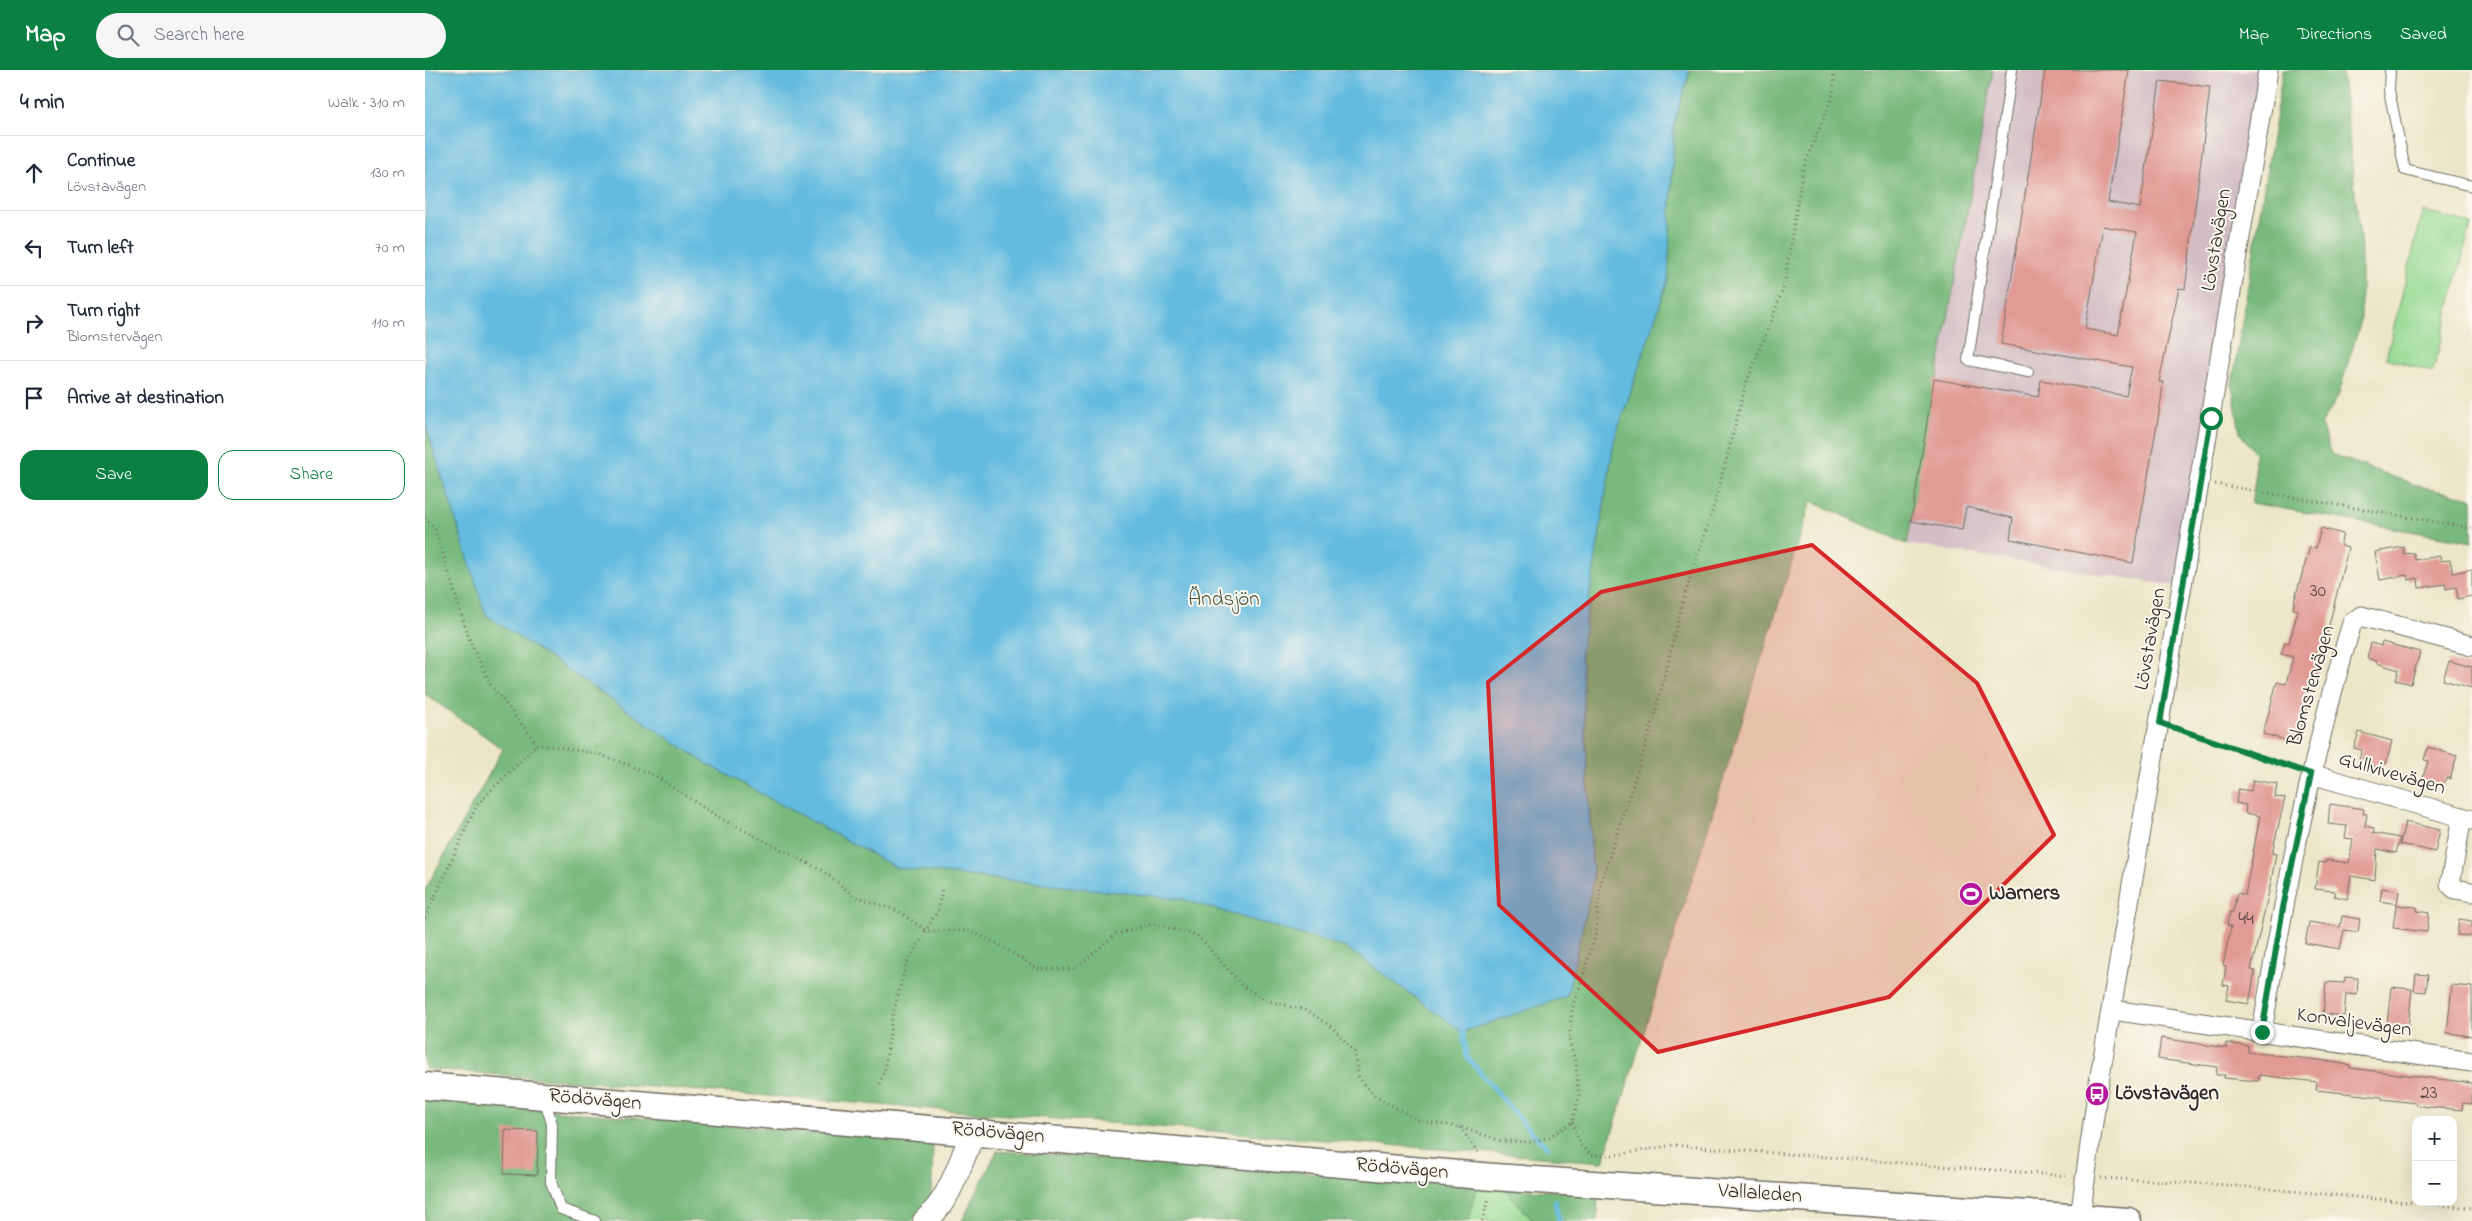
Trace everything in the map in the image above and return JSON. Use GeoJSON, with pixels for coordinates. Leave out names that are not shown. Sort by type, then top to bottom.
{"type":"FeatureCollection","features":[{"type":"Feature","properties":{"kind":"main road","name":"Rödövägen"},"geometry":{"type":"LineString","coordinates":[[425,1086],[974,1131],[1494,1177],[1572,1181]]}},
{"type":"Feature","properties":{"kind":"main road","name":"Vallaleden"},"geometry":{"type":"LineString","coordinates":[[1572,1181],[2128,1221]]}},
{"type":"Feature","properties":{"kind":"street","name":"Lövstavägen"},"geometry":{"type":"LineString","coordinates":[[2080,1219],[2097,1094],[2268,70]]}},
{"type":"Feature","properties":{"kind":"street","name":"Blomstervägen"},"geometry":{"type":"LineString","coordinates":[[2262,1032],[2283,908],[2311,774],[2352,623],[2361,616],[2472,646]]}},
{"type":"Feature","properties":{"kind":"street","name":"Gullvivevägen"},"geometry":{"type":"LineString","coordinates":[[2311,774],[2467,819],[2450,884],[2455,889],[2472,892]]}},
{"type":"Feature","properties":{"kind":"street","name":"Konvaljevägen"},"geometry":{"type":"LineString","coordinates":[[2112,1010],[2472,1062]]}},
{"type":"Feature","properties":{"kind":"street"},"geometry":{"type":"LineString","coordinates":[[925,1221],[938,1210],[952,1186],[974,1131]]}},
{"type":"Feature","properties":{"kind":"lane"},"geometry":{"type":"LineString","coordinates":[[2012,70],[1968,360],[2028,372]]}},
{"type":"Feature","properties":{"kind":"lane"},"geometry":{"type":"LineString","coordinates":[[2390,70],[2389,90],[2405,170],[2472,186]]}},
{"type":"Feature","properties":{"kind":"lane"},"geometry":{"type":"LineString","coordinates":[[544,1096],[553,1124],[551,1182],[561,1210],[595,1221]]}},
{"type":"Feature","properties":{"kind":"path"},"geometry":{"type":"LineString","coordinates":[[1834,70],[1833,95],[1803,169],[1783,290],[1746,384],[1716,499],[1682,604],[1654,719],[1600,886],[1596,934],[1572,1010],[1569,1040],[1575,1065],[1579,1098],[1572,1122],[1581,1146],[1591,1155],[1615,1155],[1673,1145],[2087,1177],[2228,1185],[2472,1208]]}},
{"type":"Feature","properties":{"kind":"path"},"geometry":{"type":"LineString","coordinates":[[2200,482],[2472,528]]}},
{"type":"Feature","properties":{"kind":"path"},"geometry":{"type":"LineString","coordinates":[[425,518],[435,529],[469,639],[491,685],[537,744],[599,754],[654,775],[720,818],[823,870],[854,896],[898,911],[927,931],[971,931],[996,943],[1037,969],[1075,968],[1116,934],[1152,924],[1197,935],[1242,984],[1257,995],[1265,1000],[1308,1011],[1334,1029],[1354,1052],[1359,1078],[1375,1096],[1419,1121],[1459,1127],[1501,1141],[1531,1142],[1549,1137],[1572,1122]]}},
{"type":"Feature","properties":{"kind":"path"},"geometry":{"type":"LineString","coordinates":[[2160,723],[2311,774]]}},
{"type":"Feature","properties":{"kind":"path"},"geometry":{"type":"LineString","coordinates":[[425,918],[477,804],[537,744]]}},
{"type":"Feature","properties":{"kind":"path"},"geometry":{"type":"LineString","coordinates":[[880,1084],[885,1067],[891,1018],[906,965],[938,910],[942,886]]}},
{"type":"Feature","properties":{"kind":"path"},"geometry":{"type":"LineString","coordinates":[[1459,1127],[1494,1177]]}},
{"type":"Feature","properties":{"kind":"highlighted area"},"geometry":{"type":"Polygon","coordinates":[[[1812,545],[1977,683],[2054,835],[1889,997],[1658,1052],[1499,905],[1488,682],[1601,592],[1812,545]]]}},
{"type":"Feature","properties":{"kind":"shaded area"},"geometry":{"type":"Polygon","coordinates":[[[1993,70],[2268,70],[2182,587],[1907,544],[1993,70]]]}},
{"type":"Feature","properties":{"kind":"green space"},"geometry":{"type":"Polygon","coordinates":[[[1690,70],[1993,70],[1907,544],[1811,501],[1603,1162],[425,1069],[425,890],[503,749],[425,694],[425,423],[486,615],[707,764],[897,868],[1181,899],[1347,948],[1463,1032],[1567,996],[1593,880],[1581,652],[1614,441],[1668,280],[1674,125],[1690,70]]]}},
{"type":"Feature","properties":{"kind":"green space"},"geometry":{"type":"Polygon","coordinates":[[[2283,70],[2338,70],[2342,74],[2361,246],[2361,321],[2338,396],[2321,425],[2331,454],[2424,488],[2472,498],[2472,542],[2251,503],[2255,481],[2255,453],[2240,433],[2232,385],[2283,70]]]}},
{"type":"Feature","properties":{"kind":"green space"},"geometry":{"type":"Polygon","coordinates":[[[2423,211],[2471,224],[2433,372],[2386,358],[2423,211]]]}},
{"type":"Feature","properties":{"kind":"green space"},"geometry":{"type":"Polygon","coordinates":[[[425,1100],[933,1142],[931,1206],[911,1221],[425,1221],[425,1100]]]}},
{"type":"Feature","properties":{"kind":"green space"},"geometry":{"type":"Polygon","coordinates":[[[997,1151],[1477,1184],[1468,1221],[962,1221],[997,1151]]]}},
{"type":"Feature","properties":{"kind":"green space"},"geometry":{"type":"Polygon","coordinates":[[[1477,1184],[1505,1189],[1531,1218],[1531,1221],[1468,1221],[1477,1184]]]}},
{"type":"Feature","properties":{"kind":"green space"},"geometry":{"type":"Polygon","coordinates":[[[1505,1189],[1598,1193],[1597,1221],[1531,1221],[1531,1218],[1505,1189]]]}},
{"type":"Feature","properties":{"kind":"water","name":"Ändsjön"},"geometry":{"type":"Polygon","coordinates":[[[425,70],[1690,70],[1674,125],[1668,280],[1614,441],[1581,652],[1593,880],[1567,996],[1463,1032],[1347,948],[1181,899],[897,868],[707,764],[486,615],[425,423],[425,70]]]}},
{"type":"Feature","properties":{"kind":"building"},"geometry":{"type":"Polygon","coordinates":[[[2045,70],[2129,70],[2108,202],[2140,208],[2160,81],[2210,87],[2185,289],[2179,288],[2159,382],[2163,382],[2161,401],[2133,563],[2010,539],[2013,518],[1966,507],[1962,530],[1911,521],[1934,379],[2038,397],[2041,380],[2126,396],[2132,367],[2001,344],[2045,70]],[[2103,226],[2085,329],[2118,335],[2137,232],[2103,226]]]}},
{"type":"Feature","properties":{"kind":"building"},"geometry":{"type":"Polygon","coordinates":[[[2321,528],[2343,534],[2340,545],[2348,548],[2314,687],[2296,743],[2263,734],[2277,682],[2286,684],[2293,657],[2281,654],[2285,642],[2289,643],[2298,610],[2293,609],[2295,598],[2310,547],[2316,548],[2321,528]]]}},
{"type":"Feature","properties":{"kind":"building"},"geometry":{"type":"Polygon","coordinates":[[[2404,547],[2404,554],[2414,553],[2415,560],[2440,556],[2441,561],[2450,560],[2453,573],[2472,569],[2472,596],[2458,599],[2456,587],[2446,589],[2445,584],[2419,588],[2418,578],[2408,580],[2407,575],[2380,580],[2375,552],[2404,547]]]}},
{"type":"Feature","properties":{"kind":"building"},"geometry":{"type":"Polygon","coordinates":[[[2382,642],[2420,652],[2411,684],[2396,680],[2399,670],[2376,663],[2377,661],[2367,658],[2371,643],[2381,646],[2382,642]]]}},
{"type":"Feature","properties":{"kind":"building"},"geometry":{"type":"Polygon","coordinates":[[[2449,661],[2472,667],[2472,688],[2443,680],[2449,661]]]}},
{"type":"Feature","properties":{"kind":"building"},"geometry":{"type":"Polygon","coordinates":[[[2359,732],[2392,741],[2386,764],[2382,763],[2381,769],[2358,763],[2362,750],[2354,748],[2359,732]]]}},
{"type":"Feature","properties":{"kind":"building"},"geometry":{"type":"Polygon","coordinates":[[[2428,747],[2457,756],[2450,779],[2446,778],[2443,786],[2422,780],[2428,761],[2424,760],[2428,747]]]}},
{"type":"Feature","properties":{"kind":"building"},"geometry":{"type":"Polygon","coordinates":[[[2253,780],[2277,784],[2275,797],[2285,798],[2272,853],[2276,854],[2270,887],[2251,970],[2255,971],[2249,1004],[2226,1000],[2229,986],[2223,985],[2226,966],[2223,965],[2231,926],[2227,925],[2230,912],[2233,912],[2237,893],[2245,895],[2260,816],[2245,813],[2246,805],[2236,803],[2238,789],[2251,791],[2253,780]]]}},
{"type":"Feature","properties":{"kind":"building"},"geometry":{"type":"Polygon","coordinates":[[[2330,804],[2364,809],[2363,814],[2367,814],[2365,826],[2374,828],[2373,833],[2400,838],[2396,853],[2377,849],[2375,880],[2351,876],[2347,899],[2334,896],[2335,891],[2315,889],[2319,862],[2326,863],[2326,860],[2349,863],[2353,839],[2345,838],[2347,826],[2328,824],[2330,804]]]}},
{"type":"Feature","properties":{"kind":"building"},"geometry":{"type":"Polygon","coordinates":[[[2405,822],[2440,830],[2435,852],[2400,844],[2405,822]]]}},
{"type":"Feature","properties":{"kind":"building"},"geometry":{"type":"Polygon","coordinates":[[[2382,888],[2399,891],[2397,904],[2380,901],[2382,888]]]}},
{"type":"Feature","properties":{"kind":"building"},"geometry":{"type":"Polygon","coordinates":[[[2396,905],[2417,907],[2417,911],[2429,913],[2427,932],[2393,928],[2396,905]]]}},
{"type":"Feature","properties":{"kind":"building"},"geometry":{"type":"Polygon","coordinates":[[[2342,916],[2360,919],[2358,932],[2344,930],[2340,949],[2305,943],[2309,922],[2340,927],[2342,916]]]}},
{"type":"Feature","properties":{"kind":"building"},"geometry":{"type":"Polygon","coordinates":[[[2459,919],[2472,921],[2472,936],[2457,935],[2459,919]]]}},
{"type":"Feature","properties":{"kind":"building"},"geometry":{"type":"Polygon","coordinates":[[[2416,974],[2428,975],[2426,992],[2414,991],[2416,974]]]}},
{"type":"Feature","properties":{"kind":"building"},"geometry":{"type":"Polygon","coordinates":[[[2345,977],[2358,978],[2357,995],[2346,994],[2344,1016],[2323,1014],[2326,982],[2344,983],[2345,977]]]}},
{"type":"Feature","properties":{"kind":"building"},"geometry":{"type":"Polygon","coordinates":[[[2452,985],[2472,987],[2472,1036],[2447,1033],[2452,985]]]}},
{"type":"Feature","properties":{"kind":"building"},"geometry":{"type":"Polygon","coordinates":[[[2391,987],[2412,989],[2408,1027],[2387,1024],[2391,987]]]}},
{"type":"Feature","properties":{"kind":"building"},"geometry":{"type":"Polygon","coordinates":[[[2161,1038],[2226,1048],[2226,1043],[2248,1046],[2248,1052],[2319,1060],[2350,1065],[2350,1068],[2472,1083],[2472,1104],[2463,1103],[2462,1110],[2429,1107],[2416,1105],[2416,1103],[2382,1099],[2382,1097],[2316,1090],[2317,1082],[2259,1075],[2258,1081],[2224,1078],[2225,1075],[2216,1075],[2217,1067],[2158,1059],[2161,1038]]]}},
{"type":"Feature","properties":{"kind":"building"},"geometry":{"type":"Polygon","coordinates":[[[505,1130],[538,1131],[537,1175],[504,1174],[505,1130]]]}},
{"type":"Feature","properties":{"kind":"waterway"},"geometry":{"type":"LineString","coordinates":[[1463,1032],[1467,1057],[1530,1131],[1548,1147]]}},
{"type":"Feature","properties":{"kind":"waterway"},"geometry":{"type":"LineString","coordinates":[[1555,1201],[1559,1221]]}},
{"type":"Feature","properties":{"kind":"place","name":"Warners"},"geometry":{"type":"Point","coordinates":[1971,894]}},
{"type":"Feature","properties":{"kind":"place","name":"Lövstavägen"},"geometry":{"type":"Point","coordinates":[2097,1094]}},
{"type":"Feature","properties":{"kind":"route"},"geometry":{"type":"LineString","coordinates":[[2211,418],[2160,723],[2311,774],[2283,908],[2262,1032]]}}]}
